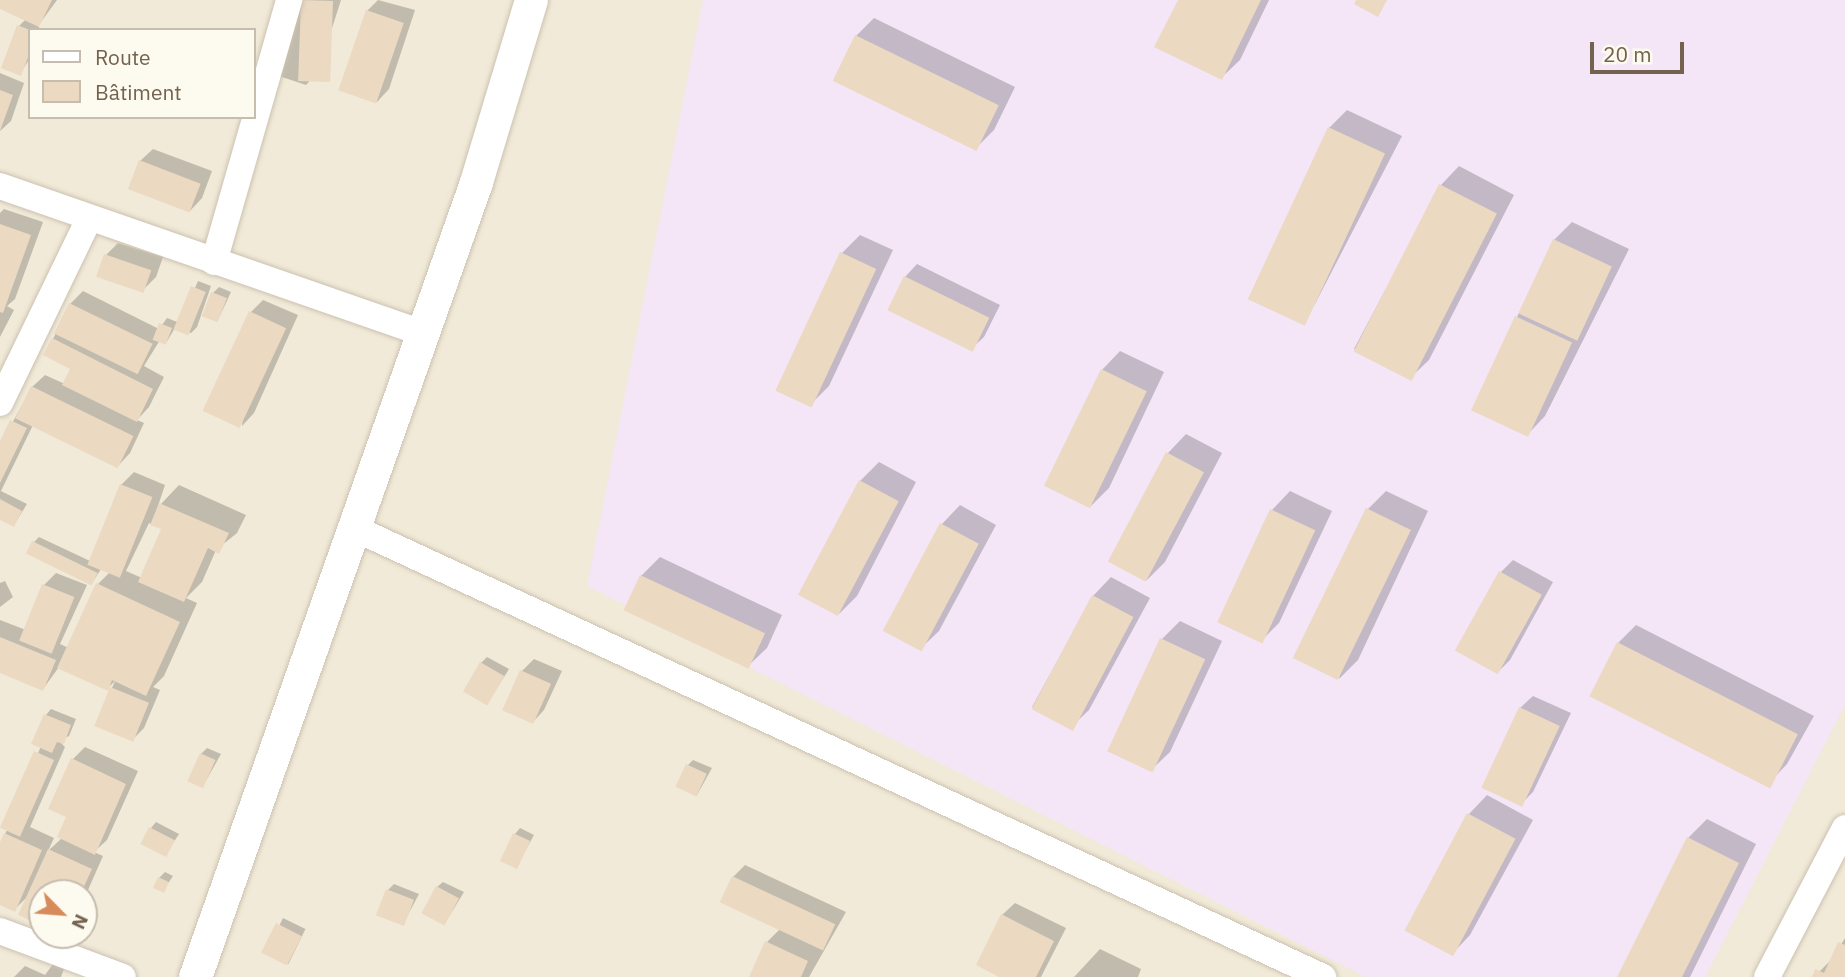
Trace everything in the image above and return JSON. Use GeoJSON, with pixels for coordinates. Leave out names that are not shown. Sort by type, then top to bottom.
{"type":"FeatureCollection","features":[{"type":"Feature","properties":{"kind":"street"},"geometry":{"type":"LineString","coordinates":[[256,115],[289,0]]}},
{"type":"Feature","properties":{"kind":"street"},"geometry":{"type":"LineString","coordinates":[[195,977],[356,529],[420,332],[476,182],[531,0]]}},
{"type":"Feature","properties":{"kind":"street"},"geometry":{"type":"LineString","coordinates":[[214,262],[255,119]]}},
{"type":"Feature","properties":{"kind":"street"},"geometry":{"type":"LineString","coordinates":[[0,186],[420,332]]}},
{"type":"Feature","properties":{"kind":"street"},"geometry":{"type":"LineString","coordinates":[[0,403],[89,219]]}},
{"type":"Feature","properties":{"kind":"street"},"geometry":{"type":"LineString","coordinates":[[356,529],[1323,977]]}},
{"type":"Feature","properties":{"kind":"street"},"geometry":{"type":"LineString","coordinates":[[1767,977],[1845,828]]}},
{"type":"Feature","properties":{"kind":"street"},"geometry":{"type":"LineString","coordinates":[[0,931],[123,977]]}},
{"type":"Feature","properties":{"kind":"shaded area"},"geometry":{"type":"Polygon","coordinates":[[[0,0],[1845,0],[1845,977],[0,977],[0,0]]]}},
{"type":"Feature","properties":{"kind":"shaded area"},"geometry":{"type":"Polygon","coordinates":[[[703,0],[1845,0],[1845,705],[1705,977],[1366,977],[587,586],[703,0]]]}},
{"type":"Feature","properties":{"kind":"building"},"geometry":{"type":"Polygon","coordinates":[[[0,0],[52,0],[39,27],[0,9],[0,0]]]}},
{"type":"Feature","properties":{"kind":"building"},"geometry":{"type":"Polygon","coordinates":[[[301,0],[333,1],[330,82],[298,81],[301,0]]]}},
{"type":"Feature","properties":{"kind":"building"},"geometry":{"type":"Polygon","coordinates":[[[1178,0],[1261,0],[1222,80],[1154,47],[1178,0]]]}},
{"type":"Feature","properties":{"kind":"building"},"geometry":{"type":"Polygon","coordinates":[[[1356,0],[1387,0],[1378,17],[1354,4],[1356,0]]]}},
{"type":"Feature","properties":{"kind":"building"},"geometry":{"type":"Polygon","coordinates":[[[366,10],[404,23],[376,103],[338,90],[366,10]]]}},
{"type":"Feature","properties":{"kind":"building"},"geometry":{"type":"Polygon","coordinates":[[[17,25],[28,29],[28,57],[21,76],[1,68],[17,25]]]}},
{"type":"Feature","properties":{"kind":"building"},"geometry":{"type":"Polygon","coordinates":[[[855,35],[999,105],[976,151],[833,81],[855,35]]]}},
{"type":"Feature","properties":{"kind":"building"},"geometry":{"type":"Polygon","coordinates":[[[0,90],[13,95],[0,131],[0,90]]]}},
{"type":"Feature","properties":{"kind":"building"},"geometry":{"type":"Polygon","coordinates":[[[1328,127],[1385,154],[1305,326],[1248,299],[1328,127]]]}},
{"type":"Feature","properties":{"kind":"building"},"geometry":{"type":"Polygon","coordinates":[[[139,160],[201,184],[190,213],[128,189],[139,160]]]}},
{"type":"Feature","properties":{"kind":"building"},"geometry":{"type":"Polygon","coordinates":[[[1439,184],[1497,214],[1412,381],[1354,352],[1439,184]]]}},
{"type":"Feature","properties":{"kind":"building"},"geometry":{"type":"Polygon","coordinates":[[[0,224],[31,235],[3,313],[0,312],[0,224]]]}},
{"type":"Feature","properties":{"kind":"building"},"geometry":{"type":"Polygon","coordinates":[[[1553,239],[1612,266],[1577,341],[1518,313],[1553,239]]]}},
{"type":"Feature","properties":{"kind":"building"},"geometry":{"type":"Polygon","coordinates":[[[840,252],[876,269],[812,408],[775,391],[840,252]]]}},
{"type":"Feature","properties":{"kind":"building"},"geometry":{"type":"Polygon","coordinates":[[[104,254],[151,270],[143,293],[96,277],[104,254]]]}},
{"type":"Feature","properties":{"kind":"building"},"geometry":{"type":"Polygon","coordinates":[[[904,276],[989,318],[973,352],[887,310],[904,276]]]}},
{"type":"Feature","properties":{"kind":"building"},"geometry":{"type":"Polygon","coordinates":[[[191,286],[206,292],[188,336],[173,330],[191,286]]]}},
{"type":"Feature","properties":{"kind":"building"},"geometry":{"type":"Polygon","coordinates":[[[211,292],[227,298],[218,322],[202,316],[211,292]]]}},
{"type":"Feature","properties":{"kind":"building"},"geometry":{"type":"Polygon","coordinates":[[[69,303],[153,344],[138,374],[54,334],[69,303]]]}},
{"type":"Feature","properties":{"kind":"building"},"geometry":{"type":"Polygon","coordinates":[[[249,311],[286,328],[240,428],[203,411],[249,311]]]}},
{"type":"Feature","properties":{"kind":"building"},"geometry":{"type":"Polygon","coordinates":[[[1515,316],[1572,343],[1528,437],[1471,410],[1515,316]]]}},
{"type":"Feature","properties":{"kind":"building"},"geometry":{"type":"Polygon","coordinates":[[[159,323],[172,328],[166,345],[153,340],[159,323]]]}},
{"type":"Feature","properties":{"kind":"building"},"geometry":{"type":"Polygon","coordinates":[[[52,338],[153,389],[137,422],[62,385],[70,369],[43,355],[52,338]]]}},
{"type":"Feature","properties":{"kind":"building"},"geometry":{"type":"Polygon","coordinates":[[[1101,369],[1147,391],[1090,508],[1044,486],[1101,369]]]}},
{"type":"Feature","properties":{"kind":"building"},"geometry":{"type":"Polygon","coordinates":[[[31,386],[133,436],[118,468],[15,418],[31,386]]]}},
{"type":"Feature","properties":{"kind":"building"},"geometry":{"type":"Polygon","coordinates":[[[10,420],[27,428],[0,483],[0,441],[10,420]]]}},
{"type":"Feature","properties":{"kind":"building"},"geometry":{"type":"Polygon","coordinates":[[[1166,452],[1204,472],[1146,582],[1108,561],[1166,452]]]}},
{"type":"Feature","properties":{"kind":"building"},"geometry":{"type":"Polygon","coordinates":[[[859,480],[899,501],[838,616],[798,595],[859,480]]]}},
{"type":"Feature","properties":{"kind":"building"},"geometry":{"type":"Polygon","coordinates":[[[120,484],[152,497],[120,578],[87,565],[120,484]]]}},
{"type":"Feature","properties":{"kind":"building"},"geometry":{"type":"Polygon","coordinates":[[[0,499],[22,511],[14,527],[0,520],[0,499]]]}},
{"type":"Feature","properties":{"kind":"building"},"geometry":{"type":"Polygon","coordinates":[[[159,503],[229,533],[219,554],[208,548],[184,602],[138,582],[161,529],[150,525],[159,503]]]}},
{"type":"Feature","properties":{"kind":"building"},"geometry":{"type":"Polygon","coordinates":[[[1366,508],[1411,530],[1338,680],[1293,658],[1366,508]]]}},
{"type":"Feature","properties":{"kind":"building"},"geometry":{"type":"Polygon","coordinates":[[[1270,509],[1315,530],[1262,643],[1217,622],[1270,509]]]}},
{"type":"Feature","properties":{"kind":"building"},"geometry":{"type":"Polygon","coordinates":[[[940,523],[979,544],[922,651],[883,631],[940,523]]]}},
{"type":"Feature","properties":{"kind":"building"},"geometry":{"type":"Polygon","coordinates":[[[32,541],[98,573],[91,586],[26,554],[32,541]]]}},
{"type":"Feature","properties":{"kind":"building"},"geometry":{"type":"Polygon","coordinates":[[[1499,571],[1542,595],[1498,674],[1455,651],[1499,571]]]}},
{"type":"Feature","properties":{"kind":"building"},"geometry":{"type":"Polygon","coordinates":[[[640,575],[765,633],[749,669],[624,610],[640,575]]]}},
{"type":"Feature","properties":{"kind":"building"},"geometry":{"type":"Polygon","coordinates":[[[96,583],[180,622],[146,696],[112,680],[108,691],[57,668],[96,583]]]}},
{"type":"Feature","properties":{"kind":"building"},"geometry":{"type":"Polygon","coordinates":[[[42,584],[74,597],[52,654],[19,641],[42,584]]]}},
{"type":"Feature","properties":{"kind":"building"},"geometry":{"type":"Polygon","coordinates":[[[1092,595],[1133,617],[1073,731],[1031,709],[1092,595]]]}},
{"type":"Feature","properties":{"kind":"building"},"geometry":{"type":"Polygon","coordinates":[[[0,637],[56,660],[43,691],[0,673],[0,637]]]}},
{"type":"Feature","properties":{"kind":"building"},"geometry":{"type":"Polygon","coordinates":[[[1160,638],[1205,659],[1152,772],[1107,751],[1160,638]]]}},
{"type":"Feature","properties":{"kind":"building"},"geometry":{"type":"Polygon","coordinates":[[[1617,642],[1798,734],[1770,789],[1589,696],[1617,642]]]}},
{"type":"Feature","properties":{"kind":"building"},"geometry":{"type":"Polygon","coordinates":[[[480,662],[504,676],[487,705],[463,691],[480,662]]]}},
{"type":"Feature","properties":{"kind":"building"},"geometry":{"type":"Polygon","coordinates":[[[520,670],[551,684],[533,724],[502,710],[520,670]]]}},
{"type":"Feature","properties":{"kind":"building"},"geometry":{"type":"Polygon","coordinates":[[[110,687],[149,703],[133,742],[94,726],[110,687]]]}},
{"type":"Feature","properties":{"kind":"building"},"geometry":{"type":"Polygon","coordinates":[[[1519,707],[1560,726],[1522,807],[1481,788],[1519,707]]]}},
{"type":"Feature","properties":{"kind":"building"},"geometry":{"type":"Polygon","coordinates":[[[44,714],[71,725],[64,744],[57,742],[52,753],[31,744],[44,714]]]}},
{"type":"Feature","properties":{"kind":"building"},"geometry":{"type":"Polygon","coordinates":[[[34,751],[54,760],[20,837],[0,827],[34,751]]]}},
{"type":"Feature","properties":{"kind":"building"},"geometry":{"type":"Polygon","coordinates":[[[200,753],[216,760],[203,788],[187,781],[200,753]]]}},
{"type":"Feature","properties":{"kind":"building"},"geometry":{"type":"Polygon","coordinates":[[[71,758],[126,784],[95,855],[57,837],[66,817],[48,809],[71,758]]]}},
{"type":"Feature","properties":{"kind":"building"},"geometry":{"type":"Polygon","coordinates":[[[686,764],[707,774],[696,796],[675,787],[686,764]]]}},
{"type":"Feature","properties":{"kind":"building"},"geometry":{"type":"Polygon","coordinates":[[[1467,813],[1516,839],[1453,956],[1405,930],[1467,813]]]}},
{"type":"Feature","properties":{"kind":"building"},"geometry":{"type":"Polygon","coordinates":[[[149,827],[175,840],[166,857],[140,844],[149,827]]]}},
{"type":"Feature","properties":{"kind":"building"},"geometry":{"type":"Polygon","coordinates":[[[4,833],[42,850],[15,912],[0,905],[0,842],[4,833]]]}},
{"type":"Feature","properties":{"kind":"building"},"geometry":{"type":"Polygon","coordinates":[[[513,833],[530,841],[517,869],[500,861],[513,833]]]}},
{"type":"Feature","properties":{"kind":"building"},"geometry":{"type":"Polygon","coordinates":[[[1687,837],[1739,863],[1682,977],[1617,977],[1687,837]]]}},
{"type":"Feature","properties":{"kind":"building"},"geometry":{"type":"Polygon","coordinates":[[[48,849],[92,869],[87,879],[34,879],[48,849]]]}},
{"type":"Feature","properties":{"kind":"building"},"geometry":{"type":"Polygon","coordinates":[[[732,876],[835,924],[823,950],[720,902],[732,876]]]}},
{"type":"Feature","properties":{"kind":"building"},"geometry":{"type":"Polygon","coordinates":[[[158,877],[169,882],[164,893],[153,888],[158,877]]]}},
{"type":"Feature","properties":{"kind":"building"},"geometry":{"type":"Polygon","coordinates":[[[436,886],[459,898],[444,926],[421,913],[436,886]]]}},
{"type":"Feature","properties":{"kind":"building"},"geometry":{"type":"Polygon","coordinates":[[[386,889],[414,900],[404,926],[376,915],[386,889]]]}},
{"type":"Feature","properties":{"kind":"building"},"geometry":{"type":"Polygon","coordinates":[[[28,893],[28,920],[18,915],[28,893]]]}},
{"type":"Feature","properties":{"kind":"building"},"geometry":{"type":"Polygon","coordinates":[[[1001,914],[1054,941],[1036,977],[999,977],[976,965],[1001,914]]]}},
{"type":"Feature","properties":{"kind":"building"},"geometry":{"type":"Polygon","coordinates":[[[276,923],[302,936],[287,966],[261,952],[276,923]]]}},
{"type":"Feature","properties":{"kind":"building"},"geometry":{"type":"Polygon","coordinates":[[[765,941],[808,961],[801,977],[749,977],[765,941]]]}},
{"type":"Feature","properties":{"kind":"building"},"geometry":{"type":"Polygon","coordinates":[[[1838,942],[1845,945],[1845,977],[1812,977],[1815,969],[1824,973],[1838,942]]]}}]}
